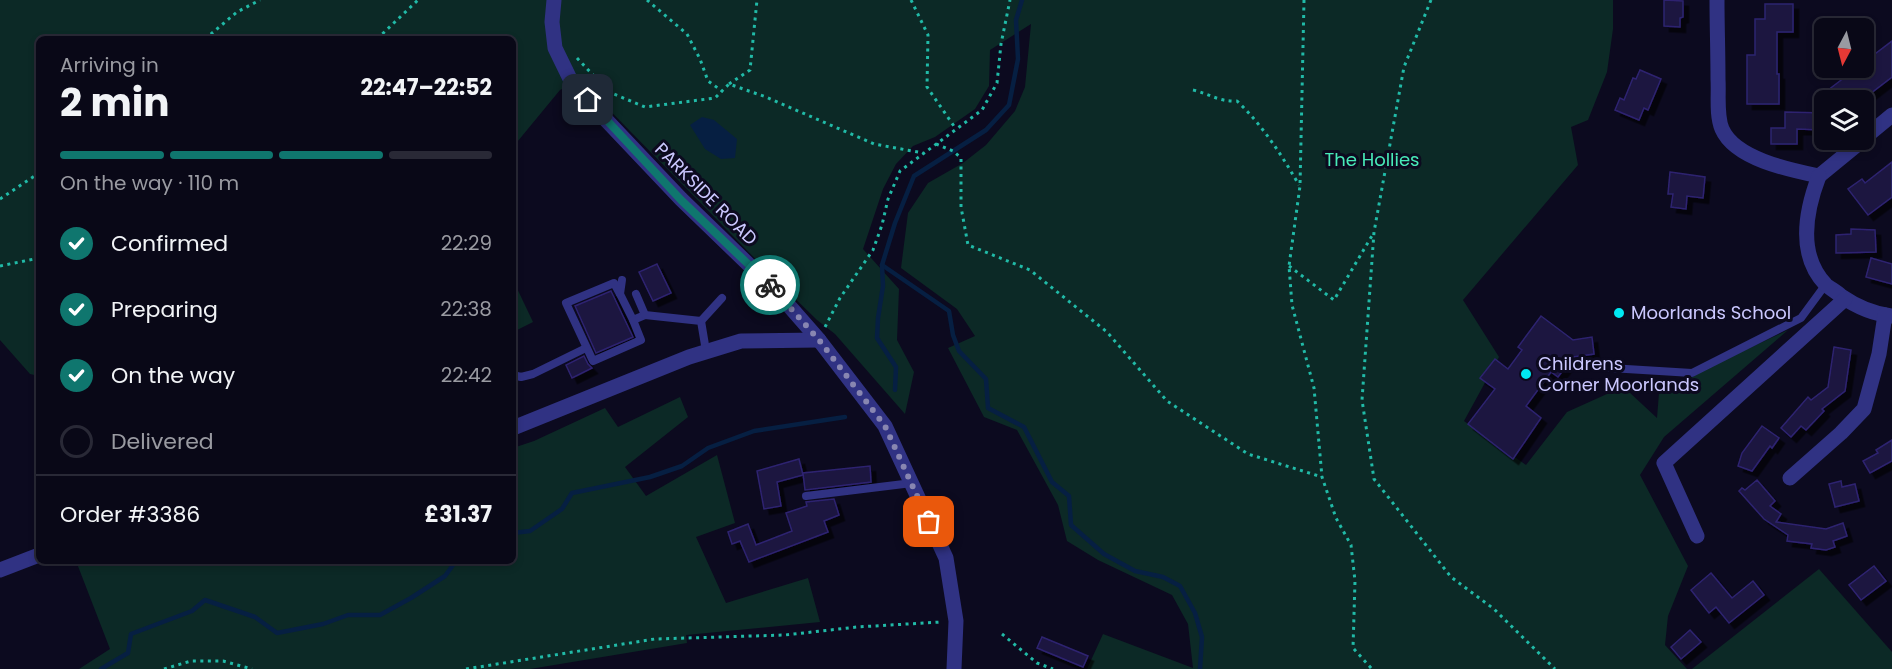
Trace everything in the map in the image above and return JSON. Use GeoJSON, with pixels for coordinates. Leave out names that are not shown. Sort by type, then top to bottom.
{"type":"FeatureCollection","features":[{"type":"Feature","properties":{"kind":"street","name":"PARKSIDE ROAD"},"geometry":{"type":"LineString","coordinates":[[554,0],[552,22],[555,48],[573,85],[681,200],[777,292],[819,340],[885,426],[945,558],[956,621],[954,669]]}},
{"type":"Feature","properties":{"kind":"street"},"geometry":{"type":"LineString","coordinates":[[1718,0],[1719,110],[1722,129],[1736,146],[1754,157],[1791,171],[1819,176]]}},
{"type":"Feature","properties":{"kind":"street"},"geometry":{"type":"LineString","coordinates":[[1874,130],[1892,116]]}},
{"type":"Feature","properties":{"kind":"street"},"geometry":{"type":"LineString","coordinates":[[1790,478],[1841,433],[1864,409],[1888,316],[1864,310],[1826,284],[1815,267],[1807,241],[1807,213],[1819,176],[1850,150]]}},
{"type":"Feature","properties":{"kind":"street"},"geometry":{"type":"LineString","coordinates":[[1697,536],[1664,463],[1845,299]]}},
{"type":"Feature","properties":{"kind":"street"},"geometry":{"type":"LineString","coordinates":[[516,427],[706,351],[741,341],[819,340]]}},
{"type":"Feature","properties":{"kind":"street"},"geometry":{"type":"LineString","coordinates":[[0,570],[36,556]]}},
{"type":"Feature","properties":{"kind":"lane"},"geometry":{"type":"LineString","coordinates":[[620,294],[622,280]]}},
{"type":"Feature","properties":{"kind":"lane"},"geometry":{"type":"LineString","coordinates":[[614,283],[633,320],[641,340],[592,361],[566,303],[614,283]]}},
{"type":"Feature","properties":{"kind":"lane"},"geometry":{"type":"LineString","coordinates":[[1610,368],[1692,373],[1801,318],[1826,284]]}},
{"type":"Feature","properties":{"kind":"lane"},"geometry":{"type":"LineString","coordinates":[[636,294],[645,315]]}},
{"type":"Feature","properties":{"kind":"lane"},"geometry":{"type":"LineString","coordinates":[[701,321],[722,298]]}},
{"type":"Feature","properties":{"kind":"lane"},"geometry":{"type":"LineString","coordinates":[[633,320],[645,315],[701,321]]}},
{"type":"Feature","properties":{"kind":"lane"},"geometry":{"type":"LineString","coordinates":[[701,321],[706,351]]}},
{"type":"Feature","properties":{"kind":"lane"},"geometry":{"type":"LineString","coordinates":[[516,376],[533,374],[586,348]]}},
{"type":"Feature","properties":{"kind":"lane"},"geometry":{"type":"LineString","coordinates":[[806,496],[912,483]]}},
{"type":"Feature","properties":{"kind":"path"},"geometry":{"type":"LineString","coordinates":[[209,36],[237,12],[260,0]]}},
{"type":"Feature","properties":{"kind":"path"},"geometry":{"type":"LineString","coordinates":[[380,36],[418,0]]}},
{"type":"Feature","properties":{"kind":"path"},"geometry":{"type":"LineString","coordinates":[[647,0],[687,34],[700,58],[708,81],[722,91]]}},
{"type":"Feature","properties":{"kind":"path"},"geometry":{"type":"LineString","coordinates":[[573,54],[609,92],[645,107],[715,98],[729,84],[750,70],[757,0]]}},
{"type":"Feature","properties":{"kind":"path"},"geometry":{"type":"LineString","coordinates":[[911,0],[928,35],[927,87],[956,129]]}},
{"type":"Feature","properties":{"kind":"path"},"geometry":{"type":"LineString","coordinates":[[819,340],[840,298],[873,250],[888,199],[900,171],[982,110],[997,83],[1001,44],[1010,0]]}},
{"type":"Feature","properties":{"kind":"path"},"geometry":{"type":"LineString","coordinates":[[1304,0],[1300,186],[1289,266],[1292,305],[1314,388],[1322,477],[1336,518],[1351,544],[1355,581],[1353,648],[1372,669]]}},
{"type":"Feature","properties":{"kind":"path"},"geometry":{"type":"LineString","coordinates":[[1431,0],[1404,67],[1374,232],[1362,400],[1374,479],[1451,577],[1494,609],[1555,669]]}},
{"type":"Feature","properties":{"kind":"path"},"geometry":{"type":"LineString","coordinates":[[729,84],[766,97],[874,144],[923,153]]}},
{"type":"Feature","properties":{"kind":"path"},"geometry":{"type":"LineString","coordinates":[[1193,90],[1223,101],[1237,101],[1277,146],[1300,186]]}},
{"type":"Feature","properties":{"kind":"path"},"geometry":{"type":"LineString","coordinates":[[936,144],[953,151],[961,158],[961,207],[968,245],[1030,270],[1107,332],[1167,401],[1176,407],[1248,454],[1322,477]]}},
{"type":"Feature","properties":{"kind":"path"},"geometry":{"type":"LineString","coordinates":[[0,199],[36,175]]}},
{"type":"Feature","properties":{"kind":"path"},"geometry":{"type":"LineString","coordinates":[[1289,266],[1334,300],[1374,232]]}},
{"type":"Feature","properties":{"kind":"path"},"geometry":{"type":"LineString","coordinates":[[0,266],[36,259]]}},
{"type":"Feature","properties":{"kind":"path"},"geometry":{"type":"LineString","coordinates":[[466,669],[655,639],[785,635],[857,627],[956,621]]}},
{"type":"Feature","properties":{"kind":"path"},"geometry":{"type":"LineString","coordinates":[[1002,634],[1037,663],[1053,669]]}},
{"type":"Feature","properties":{"kind":"path"},"geometry":{"type":"LineString","coordinates":[[164,669],[191,661],[224,662],[252,669]]}},
{"type":"Feature","properties":{"kind":"green space","name":"The Hollies"},"geometry":{"type":"Polygon","coordinates":[[[0,0],[1613,0],[1613,29],[1607,72],[1588,120],[1571,127],[1578,165],[1463,300],[1499,357],[1464,421],[1526,465],[1567,412],[1607,394],[1629,392],[1657,418],[1659,393],[1674,388],[1711,366],[1788,330],[1664,437],[1640,475],[1688,566],[1668,616],[1665,645],[1687,669],[1087,669],[1103,634],[1193,668],[1188,624],[1172,595],[1098,560],[1067,541],[1058,505],[1017,430],[984,417],[948,348],[975,336],[957,309],[901,268],[908,213],[928,183],[963,163],[986,145],[1015,111],[1025,87],[1031,24],[990,50],[989,86],[975,109],[935,137],[913,146],[896,164],[883,189],[863,249],[899,289],[897,340],[914,372],[905,414],[835,334],[817,320],[776,280],[580,80],[560,90],[516,143],[516,36],[36,36],[36,375],[30,374],[0,340],[0,0]]]}},
{"type":"Feature","properties":{"kind":"green space"},"geometry":{"type":"Polygon","coordinates":[[[516,286],[533,322],[516,330],[516,286]]]}},
{"type":"Feature","properties":{"kind":"green space"},"geometry":{"type":"Polygon","coordinates":[[[680,397],[688,417],[625,467],[646,496],[717,455],[735,523],[696,537],[726,603],[808,578],[820,622],[686,635],[687,643],[530,669],[79,669],[110,649],[77,564],[516,564],[516,447],[605,408],[618,427],[680,397]]]}},
{"type":"Feature","properties":{"kind":"green space"},"geometry":{"type":"Polygon","coordinates":[[[1819,569],[1892,652],[1892,669],[1692,669],[1819,569]]]}},
{"type":"Feature","properties":{"kind":"water"},"geometry":{"type":"Polygon","coordinates":[[[702,117],[714,120],[737,139],[735,158],[721,159],[705,149],[690,125],[702,117]]]}},
{"type":"Feature","properties":{"kind":"building"},"geometry":{"type":"Polygon","coordinates":[[[1664,0],[1683,1],[1683,17],[1680,18],[1680,27],[1664,26],[1664,0]]]}},
{"type":"Feature","properties":{"kind":"building"},"geometry":{"type":"Polygon","coordinates":[[[1765,4],[1793,4],[1793,32],[1777,32],[1779,104],[1747,104],[1747,55],[1755,55],[1755,19],[1765,19],[1765,4]]]}},
{"type":"Feature","properties":{"kind":"building"},"geometry":{"type":"Polygon","coordinates":[[[1892,41],[1892,77],[1874,91],[1828,90],[1844,78],[1874,78],[1874,55],[1892,41]]]}},
{"type":"Feature","properties":{"kind":"building"},"geometry":{"type":"Polygon","coordinates":[[[1640,70],[1661,79],[1648,110],[1644,108],[1639,120],[1615,110],[1620,98],[1624,100],[1633,78],[1636,79],[1640,70]]]}},
{"type":"Feature","properties":{"kind":"building"},"geometry":{"type":"Polygon","coordinates":[[[1785,112],[1814,113],[1814,130],[1797,129],[1797,144],[1771,144],[1771,128],[1785,128],[1785,112]]]}},
{"type":"Feature","properties":{"kind":"building"},"geometry":{"type":"Polygon","coordinates":[[[1892,162],[1892,197],[1868,215],[1848,189],[1862,179],[1865,183],[1892,162]]]}},
{"type":"Feature","properties":{"kind":"building"},"geometry":{"type":"Polygon","coordinates":[[[1670,172],[1705,177],[1703,198],[1687,196],[1686,209],[1671,207],[1673,194],[1668,194],[1670,172]]]}},
{"type":"Feature","properties":{"kind":"building"},"geometry":{"type":"Polygon","coordinates":[[[1851,229],[1875,230],[1876,252],[1836,253],[1836,235],[1851,234],[1851,229]]]}},
{"type":"Feature","properties":{"kind":"building"},"geometry":{"type":"Polygon","coordinates":[[[1871,258],[1892,264],[1892,284],[1866,277],[1871,258]]]}},
{"type":"Feature","properties":{"kind":"building"},"geometry":{"type":"Polygon","coordinates":[[[657,264],[671,293],[653,301],[639,272],[657,264]]]}},
{"type":"Feature","properties":{"kind":"building"},"geometry":{"type":"Polygon","coordinates":[[[611,291],[633,337],[596,353],[575,306],[611,291]]]}},
{"type":"Feature","properties":{"kind":"building"},"geometry":{"type":"Polygon","coordinates":[[[1541,316],[1573,340],[1592,337],[1594,354],[1573,357],[1558,377],[1551,372],[1526,406],[1541,418],[1513,459],[1468,424],[1495,389],[1480,378],[1495,359],[1508,369],[1522,350],[1518,347],[1541,316]]]}},
{"type":"Feature","properties":{"kind":"building"},"geometry":{"type":"Polygon","coordinates":[[[1834,347],[1851,350],[1845,391],[1822,409],[1824,411],[1806,430],[1801,426],[1791,437],[1781,428],[1808,397],[1811,400],[1828,387],[1834,347]]]}},
{"type":"Feature","properties":{"kind":"building"},"geometry":{"type":"Polygon","coordinates":[[[584,356],[592,368],[572,378],[566,365],[584,356]]]}},
{"type":"Feature","properties":{"kind":"building"},"geometry":{"type":"Polygon","coordinates":[[[1762,426],[1779,438],[1772,448],[1770,446],[1752,471],[1738,466],[1742,453],[1762,426]]]}},
{"type":"Feature","properties":{"kind":"building"},"geometry":{"type":"Polygon","coordinates":[[[1892,440],[1892,461],[1870,473],[1863,461],[1878,453],[1876,450],[1892,440]]]}},
{"type":"Feature","properties":{"kind":"building"},"geometry":{"type":"Polygon","coordinates":[[[799,459],[803,475],[777,482],[781,506],[764,509],[757,471],[799,459]]]}},
{"type":"Feature","properties":{"kind":"building"},"geometry":{"type":"Polygon","coordinates":[[[870,466],[871,482],[805,490],[803,473],[870,466]]]}},
{"type":"Feature","properties":{"kind":"building"},"geometry":{"type":"Polygon","coordinates":[[[1757,480],[1775,501],[1770,506],[1781,514],[1776,522],[1826,529],[1843,523],[1847,536],[1833,541],[1835,547],[1826,550],[1811,548],[1812,544],[1787,541],[1788,535],[1764,519],[1739,491],[1742,488],[1745,490],[1757,480]]]}},
{"type":"Feature","properties":{"kind":"building"},"geometry":{"type":"Polygon","coordinates":[[[1841,481],[1842,487],[1855,484],[1859,501],[1835,507],[1829,484],[1841,481]]]}},
{"type":"Feature","properties":{"kind":"building"},"geometry":{"type":"Polygon","coordinates":[[[834,499],[839,515],[824,521],[828,532],[749,562],[740,541],[732,544],[728,532],[748,524],[756,545],[792,531],[786,513],[807,506],[806,502],[834,499]]]}},
{"type":"Feature","properties":{"kind":"building"},"geometry":{"type":"Polygon","coordinates":[[[1874,566],[1886,581],[1861,600],[1849,585],[1874,566]]]}},
{"type":"Feature","properties":{"kind":"building"},"geometry":{"type":"Polygon","coordinates":[[[1711,573],[1732,598],[1753,581],[1764,595],[1729,623],[1716,607],[1709,613],[1691,590],[1711,573]]]}},
{"type":"Feature","properties":{"kind":"building"},"geometry":{"type":"Polygon","coordinates":[[[1690,630],[1701,642],[1681,659],[1671,647],[1690,630]]]}},
{"type":"Feature","properties":{"kind":"building"},"geometry":{"type":"Polygon","coordinates":[[[1042,637],[1088,656],[1083,667],[1037,648],[1042,637]]]}},
{"type":"Feature","properties":{"kind":"waterway"},"geometry":{"type":"LineString","coordinates":[[895,390],[896,367],[877,338],[883,286],[882,265],[895,223],[914,176],[986,130],[1009,105],[1018,59],[1016,20],[1022,0]]}},
{"type":"Feature","properties":{"kind":"waterway"},"geometry":{"type":"LineString","coordinates":[[882,265],[949,311],[953,335],[959,351],[986,379],[988,408],[1024,427],[1052,482],[1069,496],[1071,525],[1104,554],[1135,571],[1163,577],[1180,586],[1195,613],[1202,637],[1200,669]]}},
{"type":"Feature","properties":{"kind":"waterway"},"geometry":{"type":"LineString","coordinates":[[516,533],[530,531],[562,509],[572,493],[650,477],[682,466],[708,448],[754,431],[845,417]]}},
{"type":"Feature","properties":{"kind":"waterway"},"geometry":{"type":"LineString","coordinates":[[101,669],[128,653],[131,634],[192,611],[205,600],[255,617],[277,633],[323,624],[348,615],[380,615],[445,576],[454,564]]}},
{"type":"Feature","properties":{"kind":"way so far"},"geometry":{"type":"LineString","coordinates":[[770,285],[819,340],[885,426],[929,522]]}},
{"type":"Feature","properties":{"kind":"place","name":"Moorlands School"},"geometry":{"type":"Point","coordinates":[1619,313]}},
{"type":"Feature","properties":{"kind":"place","name":"Childrens Corner Moorlands"},"geometry":{"type":"Point","coordinates":[1526,374]}},
{"type":"Feature","properties":{"kind":"route"},"geometry":{"type":"LineString","coordinates":[[588,100],[681,200],[770,285]]}}]}
